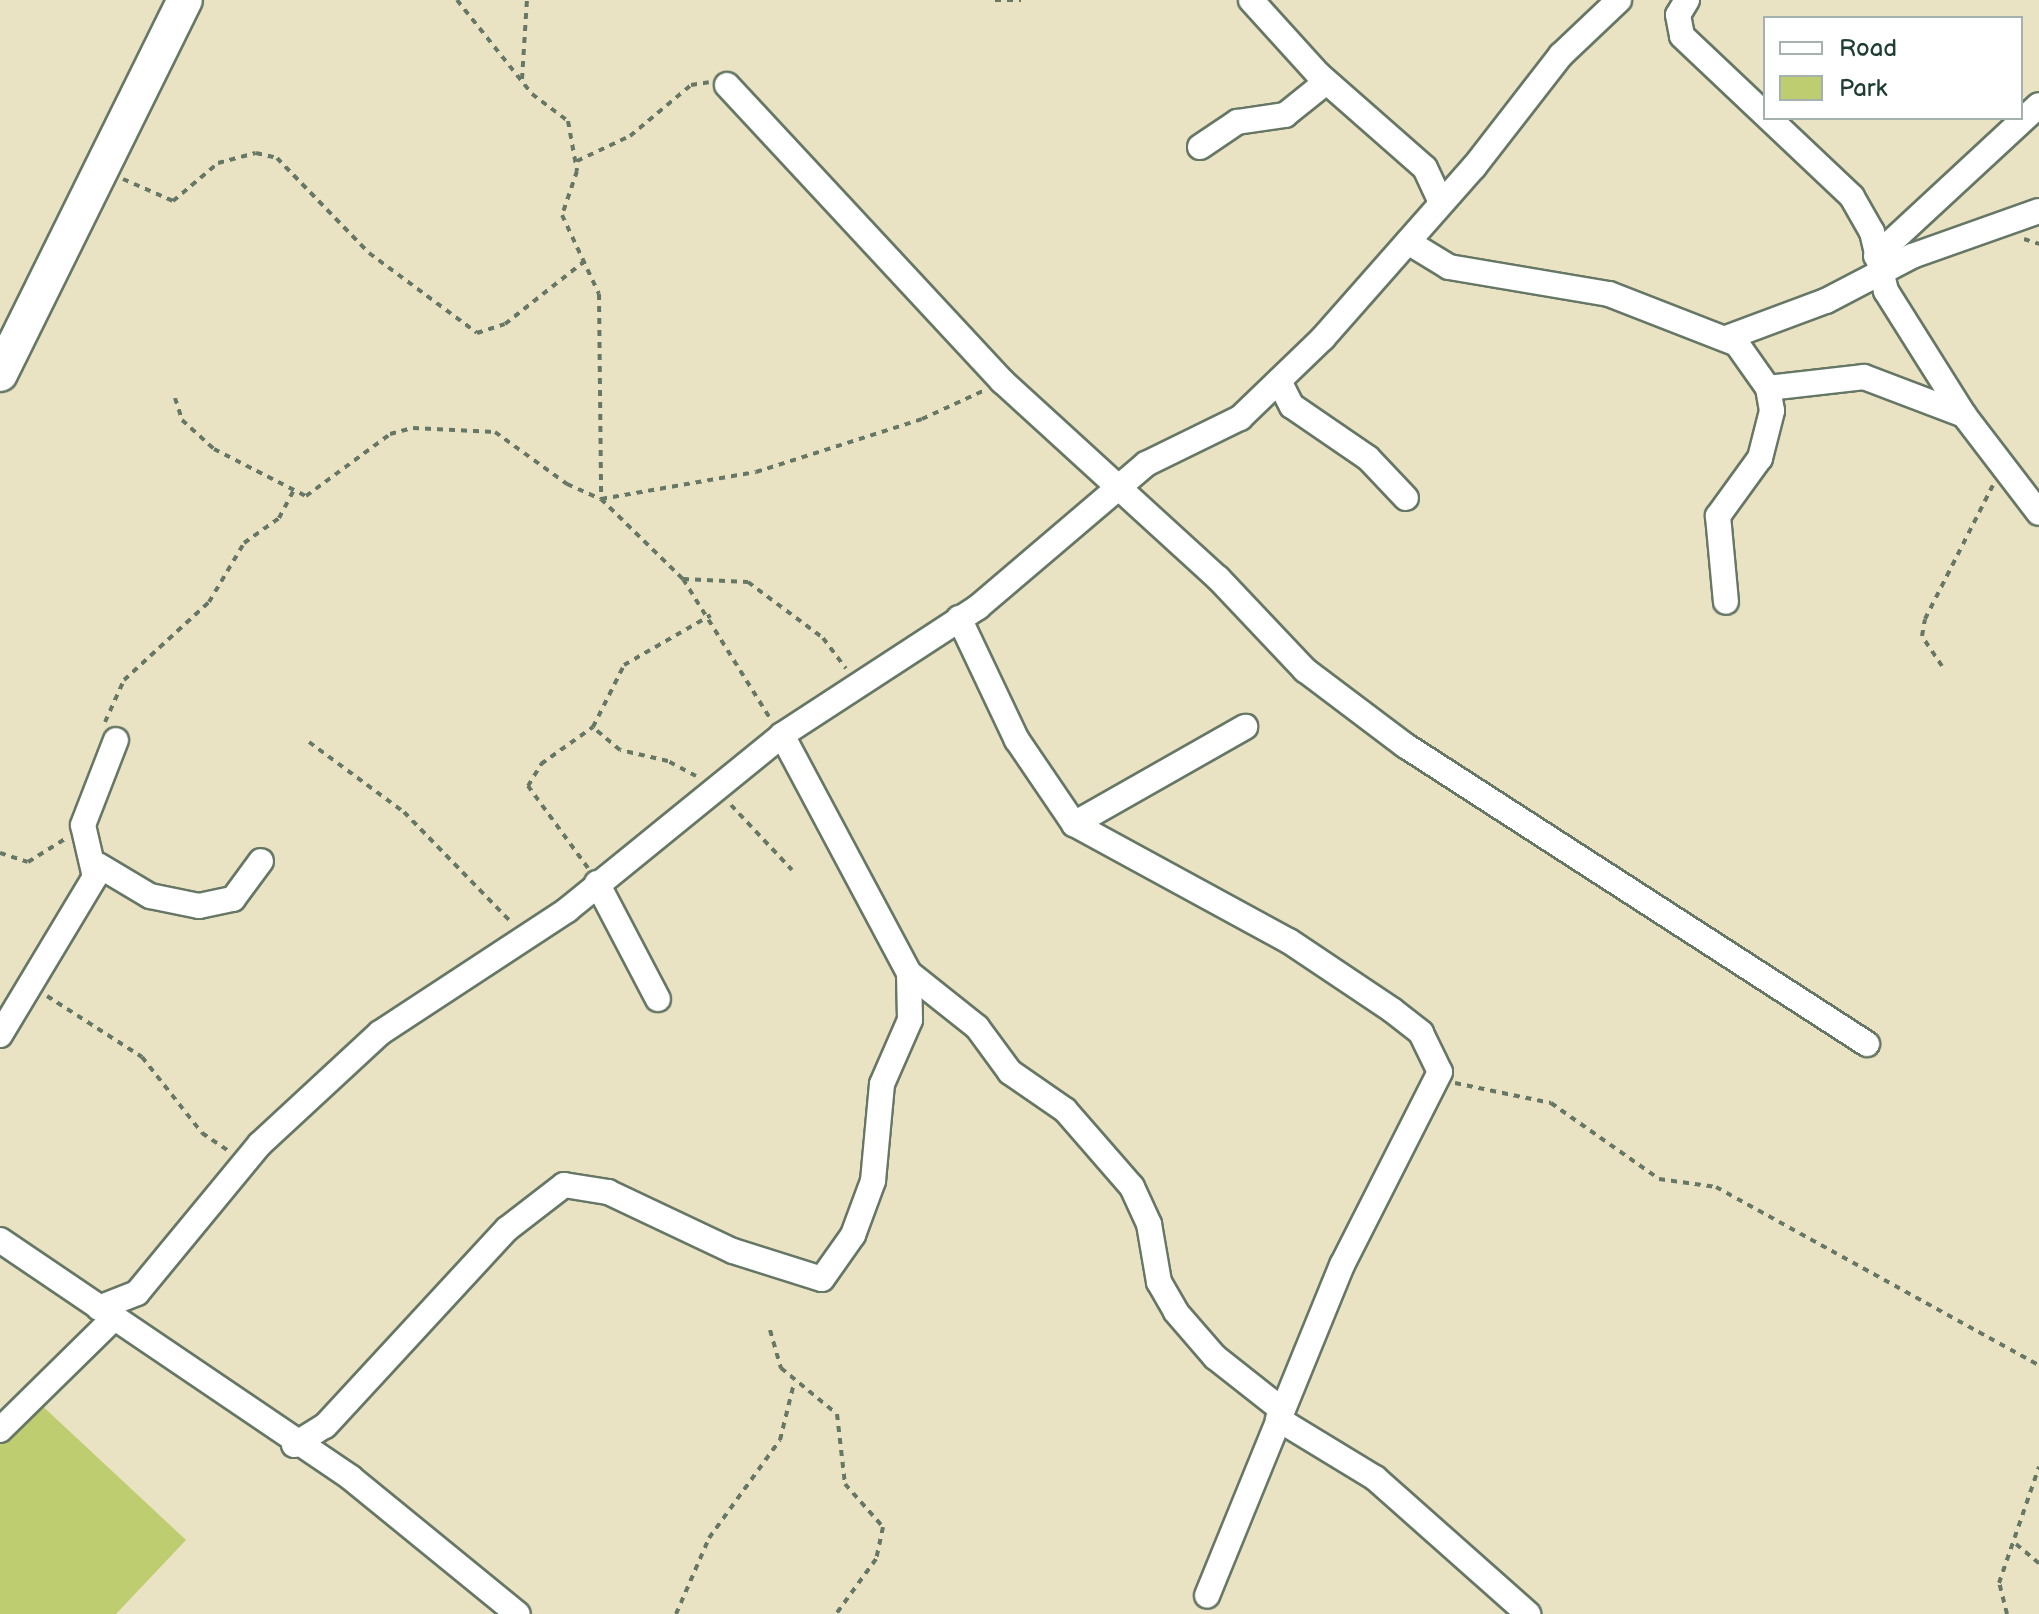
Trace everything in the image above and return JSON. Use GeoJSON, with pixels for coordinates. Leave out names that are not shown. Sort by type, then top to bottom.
{"type":"FeatureCollection","features":[{"type":"Feature","properties":{"kind":"highway"},"geometry":{"type":"LineString","coordinates":[[0,374],[185,0]]}},
{"type":"Feature","properties":{"kind":"street"},"geometry":{"type":"LineString","coordinates":[[1251,0],[1326,82],[1425,168],[1441,202]]}},
{"type":"Feature","properties":{"kind":"street"},"geometry":{"type":"LineString","coordinates":[[0,1430],[107,1313],[137,1293],[314,1086],[380,1033],[526,940],[782,735],[959,618],[1116,489],[1173,447],[1240,418],[1279,381],[1408,242],[1579,35],[1619,0]]}},
{"type":"Feature","properties":{"kind":"street"},"geometry":{"type":"LineString","coordinates":[[1687,0],[1678,15],[1682,36],[1763,113]]}},
{"type":"Feature","properties":{"kind":"street"},"geometry":{"type":"LineString","coordinates":[[1200,147],[1237,122],[1285,115],[1326,82]]}},
{"type":"Feature","properties":{"kind":"street"},"geometry":{"type":"LineString","coordinates":[[727,85],[1002,381],[1116,489],[1218,578],[1305,670],[1406,746],[1867,1044]]}},
{"type":"Feature","properties":{"kind":"street"},"geometry":{"type":"LineString","coordinates":[[1729,337],[1826,301],[1878,263],[2039,105]]}},
{"type":"Feature","properties":{"kind":"street"},"geometry":{"type":"LineString","coordinates":[[1771,120],[1852,197],[1878,263],[1964,415],[2001,464],[2033,481],[2039,513]]}},
{"type":"Feature","properties":{"kind":"street"},"geometry":{"type":"LineString","coordinates":[[1878,263],[2039,211]]}},
{"type":"Feature","properties":{"kind":"street"},"geometry":{"type":"LineString","coordinates":[[1408,242],[1449,267],[1609,294],[1729,337],[1768,388],[1772,411],[1760,458],[1718,516],[1726,602]]}},
{"type":"Feature","properties":{"kind":"street"},"geometry":{"type":"LineString","coordinates":[[1768,388],[1864,377],[1964,415]]}},
{"type":"Feature","properties":{"kind":"street"},"geometry":{"type":"LineString","coordinates":[[1279,381],[1292,406],[1368,458],[1406,498]]}},
{"type":"Feature","properties":{"kind":"street"},"geometry":{"type":"LineString","coordinates":[[959,618],[1017,740],[1074,824],[1227,905],[1392,1010],[1421,1033],[1440,1072],[1342,1265],[1207,1595]]}},
{"type":"Feature","properties":{"kind":"street"},"geometry":{"type":"LineString","coordinates":[[1074,824],[1245,727]]}},
{"type":"Feature","properties":{"kind":"street"},"geometry":{"type":"LineString","coordinates":[[782,735],[909,973],[977,1027],[1010,1072],[1065,1110],[1132,1187],[1149,1224],[1159,1282],[1176,1312],[1215,1357],[1280,1415],[1375,1478],[1528,1614]]}},
{"type":"Feature","properties":{"kind":"street"},"geometry":{"type":"LineString","coordinates":[[116,740],[83,825],[98,865],[150,896],[199,906],[233,899],[261,861]]}},
{"type":"Feature","properties":{"kind":"street"},"geometry":{"type":"LineString","coordinates":[[0,1035],[98,865]]}},
{"type":"Feature","properties":{"kind":"street"},"geometry":{"type":"LineString","coordinates":[[596,884],[658,999]]}},
{"type":"Feature","properties":{"kind":"street"},"geometry":{"type":"LineString","coordinates":[[294,1445],[325,1426],[507,1229],[564,1185],[608,1192],[733,1251],[822,1279],[853,1235],[873,1181],[882,1084],[910,1020],[909,973]]}},
{"type":"Feature","properties":{"kind":"street"},"geometry":{"type":"LineString","coordinates":[[0,1240],[294,1445],[351,1478],[518,1614]]}},
{"type":"Feature","properties":{"kind":"path"},"geometry":{"type":"LineString","coordinates":[[457,0],[521,81],[568,121],[577,161],[562,215],[586,260],[599,294],[601,499]]}},
{"type":"Feature","properties":{"kind":"path"},"geometry":{"type":"LineString","coordinates":[[521,81],[527,0]]}},
{"type":"Feature","properties":{"kind":"path"},"geometry":{"type":"LineString","coordinates":[[995,0],[1021,0]]}},
{"type":"Feature","properties":{"kind":"path"},"geometry":{"type":"LineString","coordinates":[[577,161],[630,136],[691,85],[727,85]]}},
{"type":"Feature","properties":{"kind":"path"},"geometry":{"type":"LineString","coordinates":[[105,165],[163,202],[218,163],[256,153],[277,158],[369,253],[477,333],[505,324],[586,260]]}},
{"type":"Feature","properties":{"kind":"path"},"geometry":{"type":"LineString","coordinates":[[601,499],[756,472],[922,419],[1002,381]]}},
{"type":"Feature","properties":{"kind":"path"},"geometry":{"type":"LineString","coordinates":[[175,398],[182,420],[214,449],[293,492],[317,493],[390,434],[475,427],[601,499],[683,579],[711,615],[782,735]]}},
{"type":"Feature","properties":{"kind":"path"},"geometry":{"type":"LineString","coordinates":[[1942,666],[1922,636],[1925,619],[2001,464]]}},
{"type":"Feature","properties":{"kind":"path"},"geometry":{"type":"LineString","coordinates":[[116,740],[104,724],[113,696],[209,602],[244,543],[279,518],[293,492]]}},
{"type":"Feature","properties":{"kind":"path"},"geometry":{"type":"LineString","coordinates":[[683,579],[748,582],[823,638],[857,684]]}},
{"type":"Feature","properties":{"kind":"path"},"geometry":{"type":"LineString","coordinates":[[596,884],[528,786],[541,764],[593,727],[624,665],[711,615]]}},
{"type":"Feature","properties":{"kind":"path"},"geometry":{"type":"LineString","coordinates":[[593,727],[620,750],[683,766],[713,789],[792,870]]}},
{"type":"Feature","properties":{"kind":"path"},"geometry":{"type":"LineString","coordinates":[[309,742],[404,812],[526,940]]}},
{"type":"Feature","properties":{"kind":"path"},"geometry":{"type":"LineString","coordinates":[[0,853],[39,859],[83,825]]}},
{"type":"Feature","properties":{"kind":"path"},"geometry":{"type":"LineString","coordinates":[[29,983],[142,1057],[202,1133],[248,1162]]}},
{"type":"Feature","properties":{"kind":"path"},"geometry":{"type":"LineString","coordinates":[[1440,1072],[1469,1090],[1551,1103],[1659,1179],[1716,1187],[2039,1365]]}},
{"type":"Feature","properties":{"kind":"path"},"geometry":{"type":"LineString","coordinates":[[770,1330],[794,1383],[834,1409],[845,1484],[883,1527],[876,1559],[836,1614]]}},
{"type":"Feature","properties":{"kind":"path"},"geometry":{"type":"LineString","coordinates":[[676,1614],[709,1538],[780,1440],[794,1383]]}},
{"type":"Feature","properties":{"kind":"path"},"geometry":{"type":"LineString","coordinates":[[2007,1614],[1999,1583],[2015,1544],[2039,1467]]}},
{"type":"Feature","properties":{"kind":"path"},"geometry":{"type":"LineString","coordinates":[[2015,1544],[2039,1563]]}},
{"type":"Feature","properties":{"kind":"green space"},"geometry":{"type":"Polygon","coordinates":[[[36,1400],[186,1540],[116,1614],[0,1614],[0,1438],[36,1400]]]}}]}
